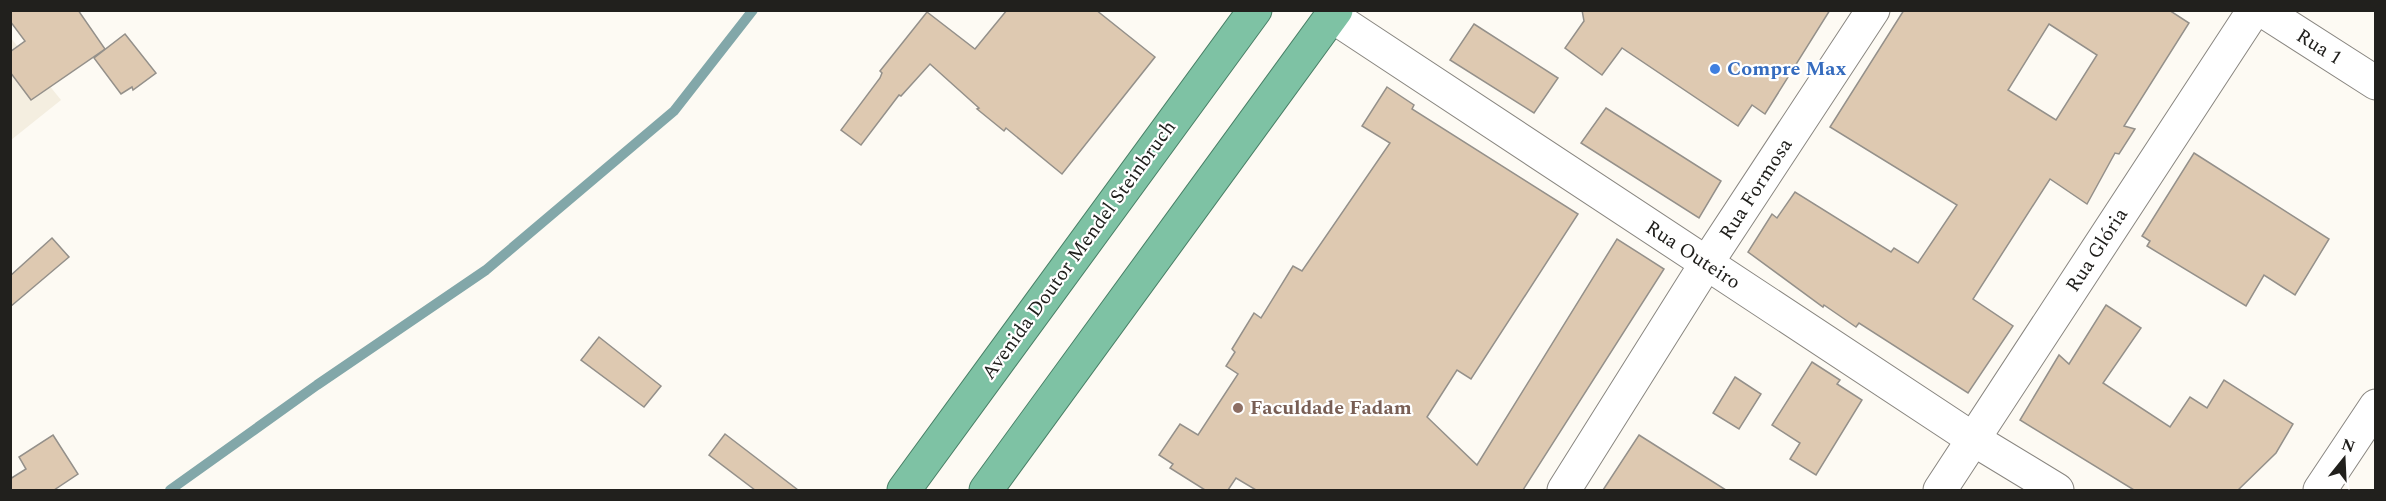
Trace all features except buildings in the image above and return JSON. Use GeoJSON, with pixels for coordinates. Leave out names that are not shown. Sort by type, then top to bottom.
{"type":"FeatureCollection","features":[{"type":"Feature","properties":{"kind":"highway","name":"Avenida Doutor Mendel Steinbruch"},"geometry":{"type":"LineString","coordinates":[[904,490],[1255,10]]}},
{"type":"Feature","properties":{"kind":"highway"},"geometry":{"type":"LineString","coordinates":[[986,490],[1334,13]]}},
{"type":"Feature","properties":{"kind":"street","name":"Rua Formosa"},"geometry":{"type":"LineString","coordinates":[[1564,490],[1706,264],[1873,10]]}},
{"type":"Feature","properties":{"kind":"street","name":"Rua Glória"},"geometry":{"type":"LineString","coordinates":[[1940,490],[2254,10]]}},
{"type":"Feature","properties":{"kind":"street","name":"Rua 1"},"geometry":{"type":"LineString","coordinates":[[2262,10],[2376,83]]}},
{"type":"Feature","properties":{"kind":"street","name":"Rua Outeiro"},"geometry":{"type":"LineString","coordinates":[[1334,13],[1706,264],[1973,439],[2057,490]]}},
{"type":"Feature","properties":{"kind":"street"},"geometry":{"type":"LineString","coordinates":[[2320,490],[2376,406]]}},
{"type":"Feature","properties":{"kind":"shaded area"},"geometry":{"type":"Polygon","coordinates":[[[10,37],[61,100],[11,140],[10,140],[10,37]]]}},
{"type":"Feature","properties":{"kind":"waterway"},"geometry":{"type":"LineString","coordinates":[[170,490],[317,385],[486,270],[674,111],[753,10]]}},
{"type":"Feature","properties":{"kind":"place","name":"Compre Max"},"geometry":{"type":"Point","coordinates":[1715,69]}},
{"type":"Feature","properties":{"kind":"place","name":"Faculdade Fadam"},"geometry":{"type":"Point","coordinates":[1238,408]}}]}
